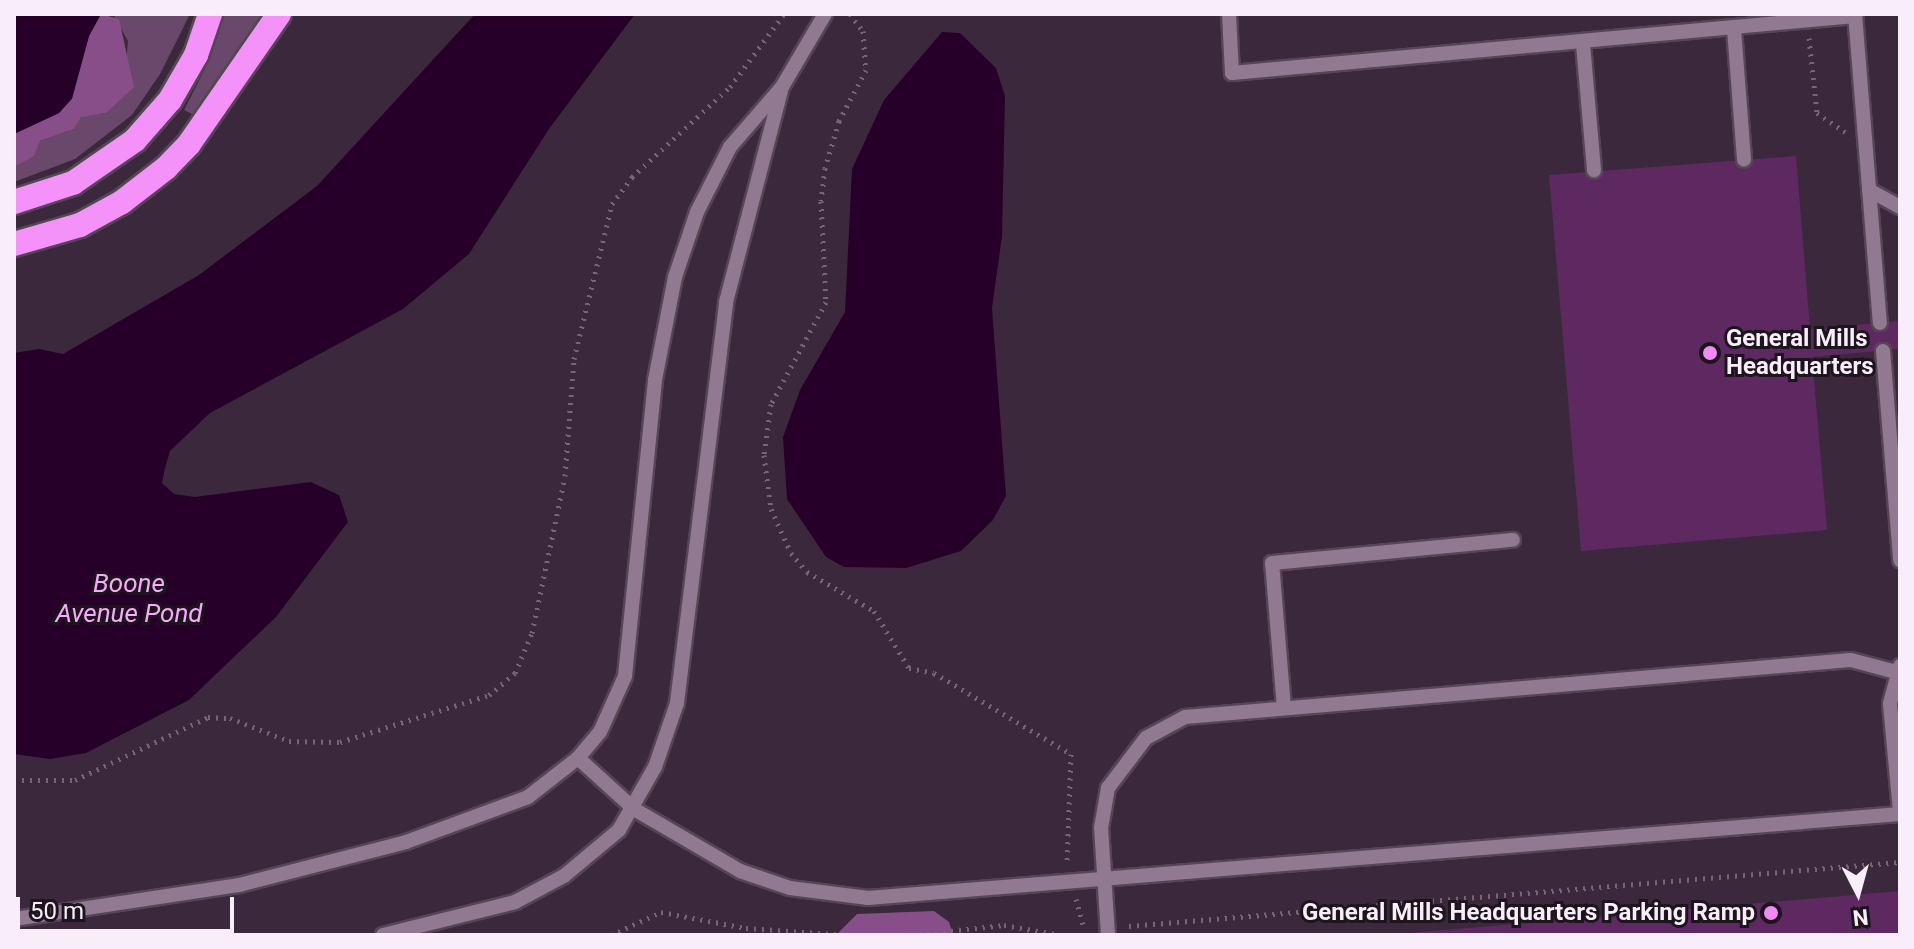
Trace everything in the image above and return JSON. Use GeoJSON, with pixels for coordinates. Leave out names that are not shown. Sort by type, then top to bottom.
{"type":"FeatureCollection","features":[{"type":"Feature","properties":{"kind":"highway"},"geometry":{"type":"LineString","coordinates":[[14,202],[73,183],[135,140],[176,89],[210,14]]}},
{"type":"Feature","properties":{"kind":"highway"},"geometry":{"type":"LineString","coordinates":[[14,244],[80,225],[122,202],[166,168],[196,134],[279,14]]}},
{"type":"Feature","properties":{"kind":"lane"},"geometry":{"type":"LineString","coordinates":[[14,919],[239,885],[406,842],[528,797],[561,776],[578,758],[600,732],[625,676],[655,380],[675,277],[697,212],[730,147],[782,87],[825,14]]}},
{"type":"Feature","properties":{"kind":"lane"},"geometry":{"type":"LineString","coordinates":[[1229,14],[1232,73],[1583,44],[1855,15],[1880,323]]}},
{"type":"Feature","properties":{"kind":"lane"},"geometry":{"type":"LineString","coordinates":[[1734,29],[1744,160]]}},
{"type":"Feature","properties":{"kind":"lane"},"geometry":{"type":"LineString","coordinates":[[1583,44],[1594,171]]}},
{"type":"Feature","properties":{"kind":"lane"},"geometry":{"type":"LineString","coordinates":[[383,935],[455,919],[542,889],[587,859],[634,809],[669,734],[677,703],[726,302],[782,87]]}},
{"type":"Feature","properties":{"kind":"lane"},"geometry":{"type":"LineString","coordinates":[[1869,190],[1900,207]]}},
{"type":"Feature","properties":{"kind":"lane"},"geometry":{"type":"LineString","coordinates":[[1883,351],[1897,490],[1900,560]]}},
{"type":"Feature","properties":{"kind":"lane"},"geometry":{"type":"LineString","coordinates":[[1284,708],[1272,563],[1513,540]]}},
{"type":"Feature","properties":{"kind":"lane"},"geometry":{"type":"LineString","coordinates":[[578,758],[634,809],[740,871],[830,895],[868,898],[1103,881],[1900,813],[1896,736],[1890,704],[1899,670],[1851,660],[1185,717],[1146,738],[1108,788],[1101,828],[1103,881],[1107,932]]}},
{"type":"Feature","properties":{"kind":"path"},"geometry":{"type":"LineString","coordinates":[[14,780],[75,780],[190,721],[208,717],[230,718],[289,741],[340,742],[489,695],[515,673],[532,633],[565,476],[574,359],[612,204],[632,177],[730,87],[784,14]]}},
{"type":"Feature","properties":{"kind":"path"},"geometry":{"type":"LineString","coordinates":[[850,14],[863,31],[866,70],[839,121],[825,168],[821,201],[826,302],[771,404],[764,455],[771,509],[786,544],[807,572],[874,611],[909,668],[934,673],[1071,754],[1066,866]]}},
{"type":"Feature","properties":{"kind":"path"},"geometry":{"type":"LineString","coordinates":[[1085,935],[1900,862]]}},
{"type":"Feature","properties":{"kind":"path"},"geometry":{"type":"LineString","coordinates":[[611,935],[661,912],[746,928],[845,935]]}},
{"type":"Feature","properties":{"kind":"path"},"geometry":{"type":"LineString","coordinates":[[911,935],[1004,925],[1060,935]]}},
{"type":"Feature","properties":{"kind":"shaded area"},"geometry":{"type":"Polygon","coordinates":[[[101,14],[119,19],[134,87],[106,113],[81,117],[74,129],[40,141],[34,156],[14,167],[14,134],[59,113],[72,99],[89,36],[101,14]]]}},
{"type":"Feature","properties":{"kind":"shaded area"},"geometry":{"type":"Polygon","coordinates":[[[113,14],[190,14],[160,74],[132,115],[75,159],[14,182],[14,167],[40,141],[74,129],[81,116],[106,113],[126,66],[128,41],[113,14]]]}},
{"type":"Feature","properties":{"kind":"shaded area"},"geometry":{"type":"Polygon","coordinates":[[[224,14],[262,14],[194,115],[184,110],[210,59],[224,14]]]}},
{"type":"Feature","properties":{"kind":"shaded area"},"geometry":{"type":"Polygon","coordinates":[[[934,911],[949,922],[953,935],[836,935],[857,914],[934,911]]]}},
{"type":"Feature","properties":{"kind":"water"},"geometry":{"type":"Polygon","coordinates":[[[14,14],[101,14],[89,36],[72,98],[59,113],[14,134],[14,14]]]}},
{"type":"Feature","properties":{"kind":"water","name":"Boone Avenue Pond"},"geometry":{"type":"Polygon","coordinates":[[[475,14],[635,14],[549,129],[469,254],[403,309],[210,413],[170,451],[165,468],[162,483],[174,494],[195,497],[311,482],[339,495],[348,522],[276,617],[189,700],[86,753],[50,759],[14,754],[14,353],[39,349],[63,354],[199,275],[317,186],[475,14]]]}},
{"type":"Feature","properties":{"kind":"water"},"geometry":{"type":"Polygon","coordinates":[[[942,32],[960,33],[996,68],[1005,96],[1002,236],[992,308],[1006,496],[993,520],[961,551],[906,568],[844,567],[826,557],[787,499],[783,437],[800,390],[845,312],[852,169],[884,100],[942,32]]]}},
{"type":"Feature","properties":{"kind":"building","name":"General Mills Headquarters"},"geometry":{"type":"Polygon","coordinates":[[[1796,156],[1810,329],[1900,321],[1900,349],[1812,357],[1827,530],[1581,551],[1549,175],[1796,156]]]}},
{"type":"Feature","properties":{"kind":"building","name":"General Mills Headquarters Parking Ramp"},"geometry":{"type":"Polygon","coordinates":[[[1900,891],[1900,935],[1410,935],[1410,933],[1900,891]]]}},
{"type":"Feature","properties":{"kind":"place","name":"General Mills Headquarters"},"geometry":{"type":"Point","coordinates":[1710,353]}},
{"type":"Feature","properties":{"kind":"place","name":"General Mills Headquarters Parking Ramp"},"geometry":{"type":"Point","coordinates":[1771,913]}}]}
